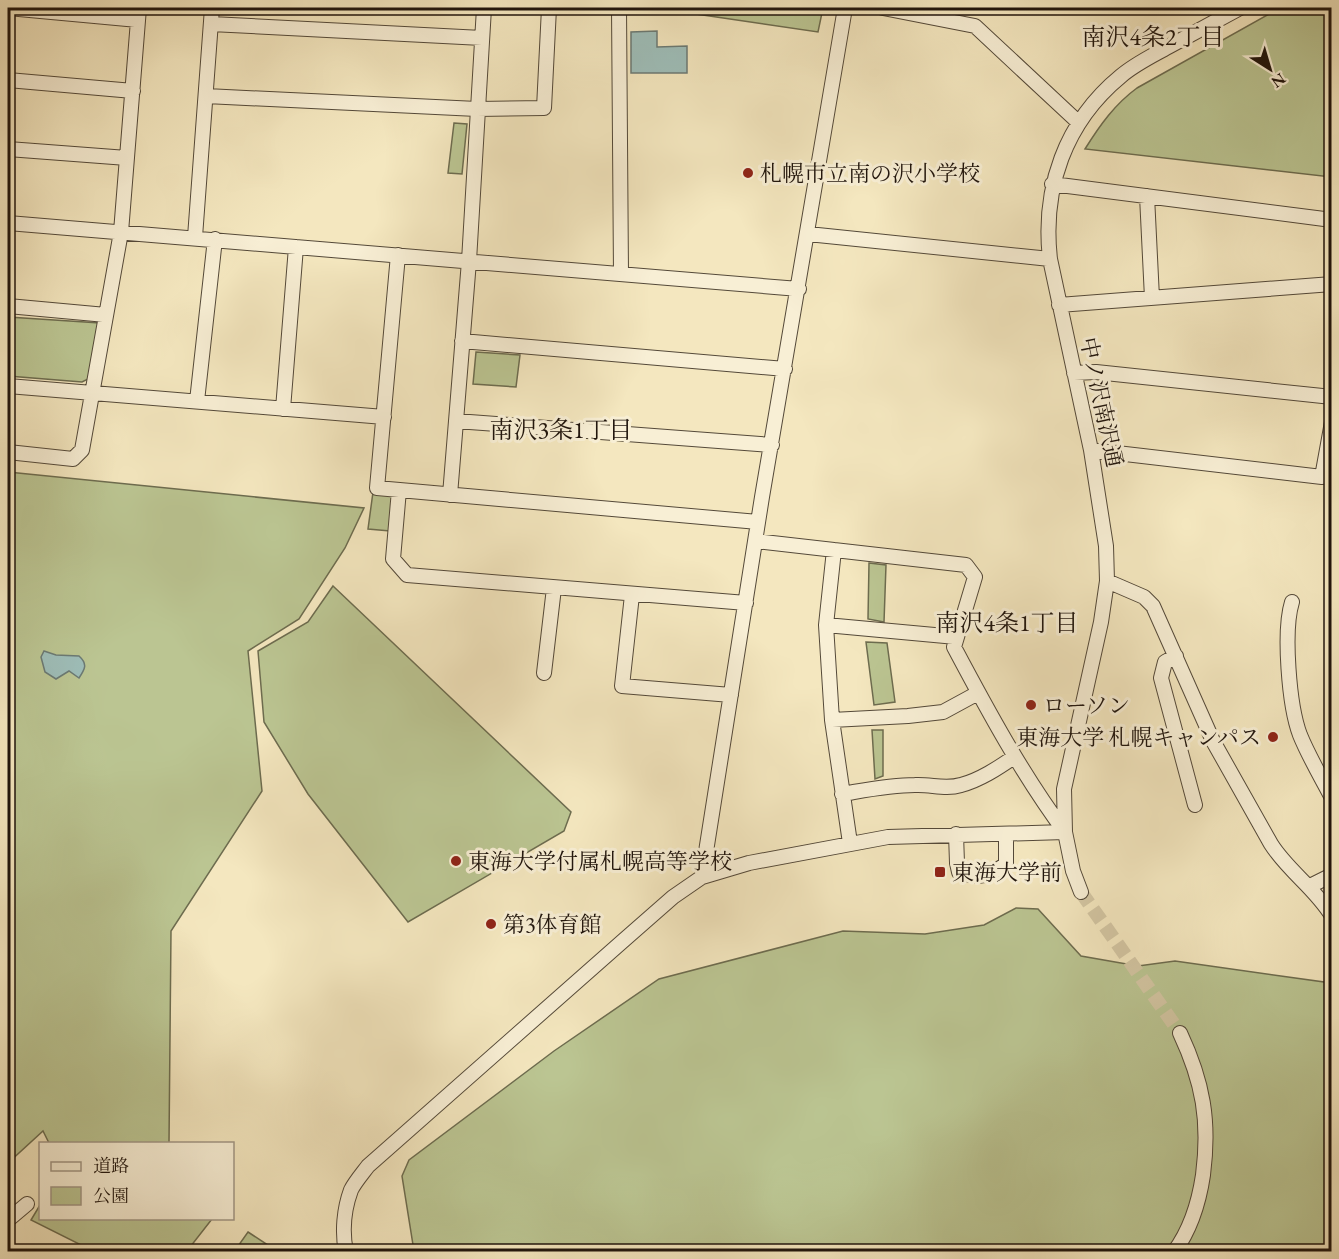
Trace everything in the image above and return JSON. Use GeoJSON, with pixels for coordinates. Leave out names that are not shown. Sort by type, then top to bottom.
{"type":"FeatureCollection","features":[{"type":"Feature","properties":{"kind":"street"},"geometry":{"type":"LineString","coordinates":[[8,8],[139,14],[121,232],[82,450],[73,459],[8,452]]}},
{"type":"Feature","properties":{"kind":"street"},"geometry":{"type":"LineString","coordinates":[[195,237],[212,8]]}},
{"type":"Feature","properties":{"kind":"street"},"geometry":{"type":"LineString","coordinates":[[450,495],[469,261],[484,8]]}},
{"type":"Feature","properties":{"kind":"street"},"geometry":{"type":"LineString","coordinates":[[206,96],[477,109],[544,108],[549,8]]}},
{"type":"Feature","properties":{"kind":"street"},"geometry":{"type":"LineString","coordinates":[[619,8],[621,274]]}},
{"type":"Feature","properties":{"kind":"street"},"geometry":{"type":"LineString","coordinates":[[702,877],[758,522],[845,8]]}},
{"type":"Feature","properties":{"kind":"street"},"geometry":{"type":"LineString","coordinates":[[883,8],[975,26],[1078,122]]}},
{"type":"Feature","properties":{"kind":"street","name":"中ノ沢南沢通"},"geometry":{"type":"LineString","coordinates":[[1081,892],[1073,871],[1065,832],[1064,789],[1101,622],[1107,581],[1103,517],[1050,259],[1048,215],[1052,184],[1063,152],[1078,122],[1102,93],[1141,62],[1240,8]]}},
{"type":"Feature","properties":{"kind":"street"},"geometry":{"type":"LineString","coordinates":[[211,24],[482,38]]}},
{"type":"Feature","properties":{"kind":"street"},"geometry":{"type":"LineString","coordinates":[[8,80],[133,91]]}},
{"type":"Feature","properties":{"kind":"street"},"geometry":{"type":"LineString","coordinates":[[8,148],[127,158]]}},
{"type":"Feature","properties":{"kind":"street"},"geometry":{"type":"LineString","coordinates":[[1052,184],[1332,220]]}},
{"type":"Feature","properties":{"kind":"street"},"geometry":{"type":"LineString","coordinates":[[1148,196],[1152,298]]}},
{"type":"Feature","properties":{"kind":"street"},"geometry":{"type":"LineString","coordinates":[[8,223],[195,237],[799,290]]}},
{"type":"Feature","properties":{"kind":"street"},"geometry":{"type":"LineString","coordinates":[[808,234],[1050,259]]}},
{"type":"Feature","properties":{"kind":"street"},"geometry":{"type":"LineString","coordinates":[[197,401],[215,239]]}},
{"type":"Feature","properties":{"kind":"street"},"geometry":{"type":"LineString","coordinates":[[283,409],[296,247]]}},
{"type":"Feature","properties":{"kind":"street"},"geometry":{"type":"LineString","coordinates":[[398,255],[377,488],[758,522]]}},
{"type":"Feature","properties":{"kind":"street"},"geometry":{"type":"LineString","coordinates":[[1059,305],[1332,284]]}},
{"type":"Feature","properties":{"kind":"street"},"geometry":{"type":"LineString","coordinates":[[8,306],[106,315]]}},
{"type":"Feature","properties":{"kind":"street"},"geometry":{"type":"LineString","coordinates":[[462,341],[785,369]]}},
{"type":"Feature","properties":{"kind":"street"},"geometry":{"type":"LineString","coordinates":[[1074,373],[1096,372],[1332,397]]}},
{"type":"Feature","properties":{"kind":"street"},"geometry":{"type":"LineString","coordinates":[[8,386],[384,417]]}},
{"type":"Feature","properties":{"kind":"street"},"geometry":{"type":"LineString","coordinates":[[456,421],[772,445]]}},
{"type":"Feature","properties":{"kind":"street"},"geometry":{"type":"LineString","coordinates":[[1091,450],[1322,477],[1332,422]]}},
{"type":"Feature","properties":{"kind":"street"},"geometry":{"type":"LineString","coordinates":[[399,490],[393,558],[407,575],[746,603]]}},
{"type":"Feature","properties":{"kind":"street"},"geometry":{"type":"LineString","coordinates":[[756,541],[966,565],[975,577],[954,647],[1014,757],[1038,796],[1065,832]]}},
{"type":"Feature","properties":{"kind":"street"},"geometry":{"type":"LineString","coordinates":[[834,550],[826,625],[832,720],[850,843]]}},
{"type":"Feature","properties":{"kind":"street"},"geometry":{"type":"LineString","coordinates":[[1107,581],[1136,592],[1149,601],[1157,613],[1213,741],[1271,844],[1279,856],[1322,900],[1332,916]]}},
{"type":"Feature","properties":{"kind":"street"},"geometry":{"type":"LineString","coordinates":[[544,673],[555,588]]}},
{"type":"Feature","properties":{"kind":"street"},"geometry":{"type":"LineString","coordinates":[[632,595],[622,686],[732,694]]}},
{"type":"Feature","properties":{"kind":"street"},"geometry":{"type":"LineString","coordinates":[[1292,602],[1287,621],[1287,639],[1295,718],[1305,745],[1332,798]]}},
{"type":"Feature","properties":{"kind":"street"},"geometry":{"type":"LineString","coordinates":[[826,625],[956,637]]}},
{"type":"Feature","properties":{"kind":"street"},"geometry":{"type":"LineString","coordinates":[[1176,656],[1165,662],[1161,678],[1195,805]]}},
{"type":"Feature","properties":{"kind":"street"},"geometry":{"type":"LineString","coordinates":[[832,720],[943,712],[978,693]]}},
{"type":"Feature","properties":{"kind":"street"},"geometry":{"type":"LineString","coordinates":[[842,794],[917,784],[942,788],[961,785],[990,772],[1014,757]]}},
{"type":"Feature","properties":{"kind":"street"},"geometry":{"type":"LineString","coordinates":[[346,1251],[345,1217],[352,1188],[368,1166],[673,897],[702,877],[749,863],[888,837],[1065,832]]}},
{"type":"Feature","properties":{"kind":"street"},"geometry":{"type":"LineString","coordinates":[[956,834],[959,872],[971,876],[992,874],[1006,864],[1006,834]]}},
{"type":"Feature","properties":{"kind":"street"},"geometry":{"type":"LineString","coordinates":[[1310,886],[1332,875]]}},
{"type":"Feature","properties":{"kind":"street"},"geometry":{"type":"LineString","coordinates":[[1174,1251],[1181,1242],[1199,1201],[1207,1134],[1206,1116],[1197,1074],[1180,1033]]}},
{"type":"Feature","properties":{"kind":"street"},"geometry":{"type":"LineString","coordinates":[[8,1220],[27,1204]]}},
{"type":"Feature","properties":{"kind":"green space"},"geometry":{"type":"Polygon","coordinates":[[[655,8],[823,8],[818,32],[655,8]]]}},
{"type":"Feature","properties":{"kind":"green space"},"geometry":{"type":"Polygon","coordinates":[[[1280,8],[1331,8],[1331,177],[1085,149],[1108,115],[1137,88],[1280,8]]]}},
{"type":"Feature","properties":{"kind":"green space"},"geometry":{"type":"Polygon","coordinates":[[[454,123],[467,124],[462,174],[448,173],[454,123]]]}},
{"type":"Feature","properties":{"kind":"green space"},"geometry":{"type":"Polygon","coordinates":[[[8,317],[100,323],[88,379],[82,382],[8,376],[8,317]]]}},
{"type":"Feature","properties":{"kind":"green space"},"geometry":{"type":"Polygon","coordinates":[[[476,352],[520,355],[516,387],[473,384],[476,352]]]}},
{"type":"Feature","properties":{"kind":"green space"},"geometry":{"type":"Polygon","coordinates":[[[8,472],[364,508],[345,548],[299,619],[248,651],[262,791],[171,931],[169,1142],[48,1142],[43,1131],[8,1163],[8,472]]]}},
{"type":"Feature","properties":{"kind":"green space"},"geometry":{"type":"Polygon","coordinates":[[[373,492],[394,495],[390,531],[368,529],[373,492]]]}},
{"type":"Feature","properties":{"kind":"green space"},"geometry":{"type":"Polygon","coordinates":[[[869,563],[886,565],[884,622],[868,619],[869,563]]]}},
{"type":"Feature","properties":{"kind":"green space"},"geometry":{"type":"Polygon","coordinates":[[[333,586],[571,812],[564,831],[408,922],[308,794],[264,722],[258,651],[308,622],[333,586]]]}},
{"type":"Feature","properties":{"kind":"green space"},"geometry":{"type":"Polygon","coordinates":[[[866,642],[887,643],[895,702],[874,705],[866,642]]]}},
{"type":"Feature","properties":{"kind":"green space"},"geometry":{"type":"Polygon","coordinates":[[[872,730],[883,730],[883,776],[875,779],[872,730]]]}},
{"type":"Feature","properties":{"kind":"green space"},"geometry":{"type":"Polygon","coordinates":[[[1016,908],[1038,909],[1081,956],[1138,966],[1175,961],[1331,983],[1331,1251],[414,1251],[402,1176],[409,1160],[554,1051],[659,979],[843,931],[925,934],[984,925],[1016,908]]]}},
{"type":"Feature","properties":{"kind":"green space"},"geometry":{"type":"Polygon","coordinates":[[[39,1207],[39,1220],[211,1220],[187,1251],[93,1251],[31,1220],[39,1207]]]}},
{"type":"Feature","properties":{"kind":"green space"},"geometry":{"type":"Polygon","coordinates":[[[248,1232],[277,1251],[240,1251],[236,1249],[248,1232]]]}},
{"type":"Feature","properties":{"kind":"water"},"geometry":{"type":"Polygon","coordinates":[[[657,31],[657,47],[687,46],[687,73],[631,73],[631,32],[657,31]]]}},
{"type":"Feature","properties":{"kind":"water"},"geometry":{"type":"Polygon","coordinates":[[[44,651],[56,655],[79,656],[84,662],[83,672],[79,678],[69,671],[56,679],[45,672],[41,657],[44,651]]]}},
{"type":"Feature","properties":{"kind":"tunnel"},"geometry":{"type":"LineString","coordinates":[[1081,892],[1180,1033]]}},
{"type":"Feature","properties":{"kind":"place","name":"札幌市立南の沢小学校"},"geometry":{"type":"Point","coordinates":[748,173]}},
{"type":"Feature","properties":{"kind":"place","name":"ローソン"},"geometry":{"type":"Point","coordinates":[1031,705]}},
{"type":"Feature","properties":{"kind":"place","name":"東海大学 札幌キャンパス"},"geometry":{"type":"Point","coordinates":[1273,737]}},
{"type":"Feature","properties":{"kind":"place","name":"東海大学付属札幌高等学校"},"geometry":{"type":"Point","coordinates":[456,861]}},
{"type":"Feature","properties":{"kind":"place","name":"東海大学前"},"geometry":{"type":"Point","coordinates":[940,872]}},
{"type":"Feature","properties":{"kind":"place","name":"第3体育館"},"geometry":{"type":"Point","coordinates":[491,924]}},
{"type":"Feature","properties":{"kind":"district","name":"南沢4条2丁目"},"geometry":{"type":"Point","coordinates":[1153,37]}},
{"type":"Feature","properties":{"kind":"district","name":"南沢3条1丁目"},"geometry":{"type":"Point","coordinates":[561,430]}},
{"type":"Feature","properties":{"kind":"district","name":"南沢4条1丁目"},"geometry":{"type":"Point","coordinates":[1007,623]}}]}
